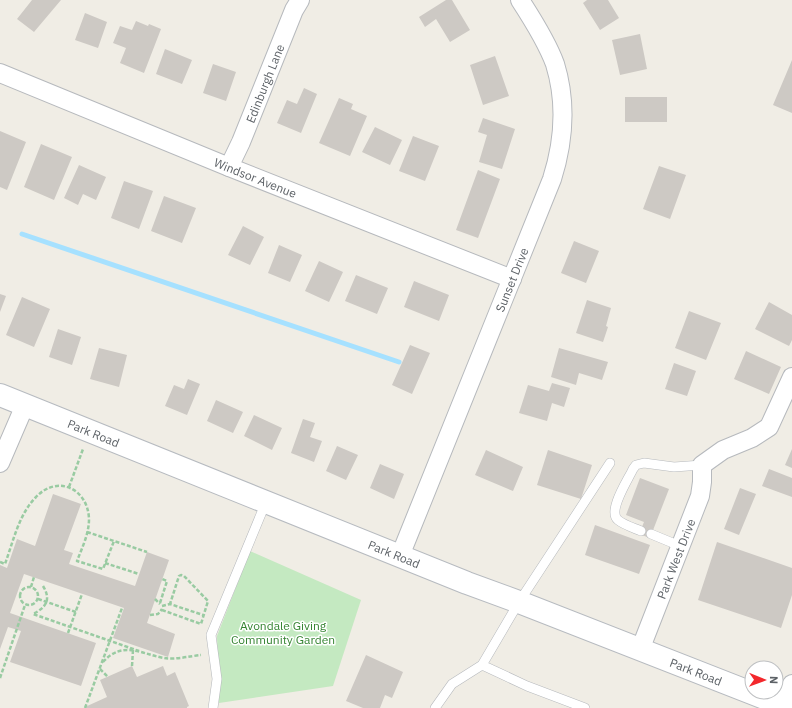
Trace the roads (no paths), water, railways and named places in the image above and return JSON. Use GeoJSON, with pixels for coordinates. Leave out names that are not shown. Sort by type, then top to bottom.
{"type":"FeatureCollection","features":[{"type":"Feature","properties":{"kind":"main road","name":"Park Road"},"geometry":{"type":"LineString","coordinates":[[0,395],[466,584],[519,602],[777,705]]}},
{"type":"Feature","properties":{"kind":"street","name":"Edinburgh Lane"},"geometry":{"type":"LineString","coordinates":[[229,167],[241,142],[294,10],[300,0]]}},
{"type":"Feature","properties":{"kind":"street","name":"Sunset Drive"},"geometry":{"type":"LineString","coordinates":[[400,556],[552,178],[560,148],[563,120],[561,92],[555,65],[520,0]]}},
{"type":"Feature","properties":{"kind":"street","name":"Windsor Avenue"},"geometry":{"type":"LineString","coordinates":[[0,73],[229,167],[512,279]]}},
{"type":"Feature","properties":{"kind":"street"},"geometry":{"type":"LineString","coordinates":[[702,465],[723,450],[752,438],[768,427],[792,377]]}},
{"type":"Feature","properties":{"kind":"street"},"geometry":{"type":"LineString","coordinates":[[0,464],[25,405]]}},
{"type":"Feature","properties":{"kind":"street","name":"Park West Drive"},"geometry":{"type":"LineString","coordinates":[[640,650],[700,496],[702,465]]}},
{"type":"Feature","properties":{"kind":"street"},"geometry":{"type":"LineString","coordinates":[[777,705],[792,684]]}},
{"type":"Feature","properties":{"kind":"lane"},"geometry":{"type":"LineString","coordinates":[[641,531],[617,520],[614,515],[614,507],[636,465],[644,463],[674,467],[702,465]]}},
{"type":"Feature","properties":{"kind":"lane"},"geometry":{"type":"LineString","coordinates":[[435,708],[452,684],[482,665],[519,602],[610,464]]}},
{"type":"Feature","properties":{"kind":"lane"},"geometry":{"type":"LineString","coordinates":[[213,708],[217,679],[211,635],[266,502]]}},
{"type":"Feature","properties":{"kind":"lane"},"geometry":{"type":"LineString","coordinates":[[651,534],[680,546]]}},
{"type":"Feature","properties":{"kind":"lane"},"geometry":{"type":"LineString","coordinates":[[482,665],[527,686],[585,708]]}},
{"type":"Feature","properties":{"kind":"waterway"},"geometry":{"type":"LineString","coordinates":[[22,234],[399,362]]}},
{"type":"Feature","properties":{"kind":"park label","name":"Avondale Giving Community Garden"},"geometry":{"type":"Point","coordinates":[283,632]}}]}
